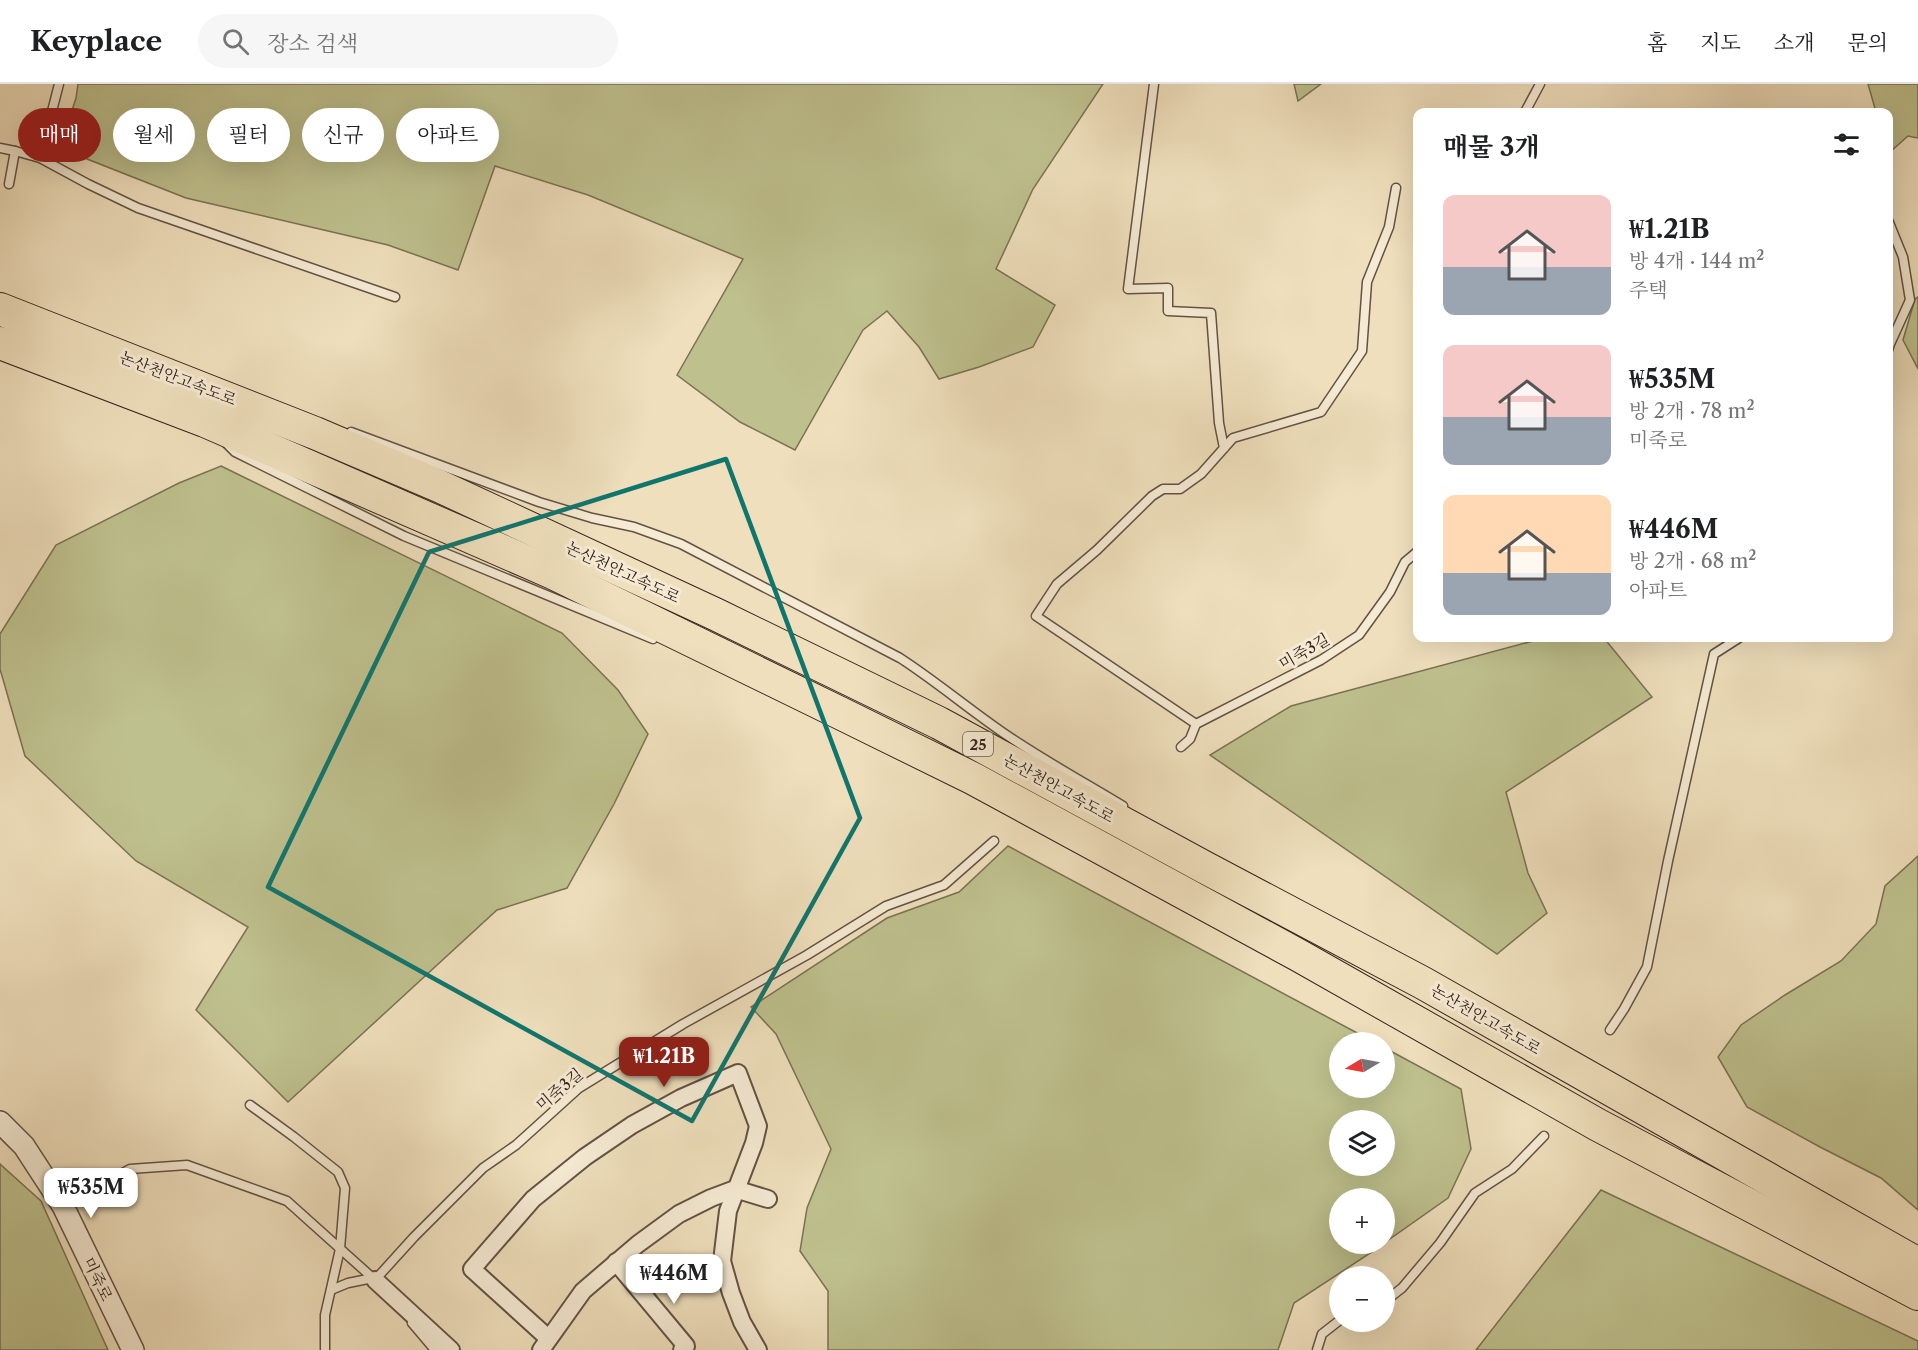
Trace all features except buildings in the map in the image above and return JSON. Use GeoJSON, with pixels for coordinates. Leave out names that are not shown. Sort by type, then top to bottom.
{"type":"FeatureCollection","features":[{"type":"Feature","properties":{"kind":"highway","name":"논산천안고속도로"},"geometry":{"type":"LineString","coordinates":[[0,309],[315,433],[439,486],[715,614],[939,723],[1199,860],[1423,983],[1913,1277]]}},
{"type":"Feature","properties":{"kind":"highway","name":"논산천안고속도로"},"geometry":{"type":"LineString","coordinates":[[0,343],[205,422],[553,573],[838,712],[995,790],[1298,955],[1598,1125],[1913,1277]]}},
{"type":"Feature","properties":{"kind":"street"},"geometry":{"type":"LineString","coordinates":[[758,1350],[742,1322],[730,1293],[722,1261],[728,1210],[735,1189],[754,1143],[758,1126],[738,1073],[672,1103],[632,1125],[585,1157],[533,1199],[472,1269],[545,1344],[583,1291],[616,1262],[679,1214],[735,1189],[768,1199]]}},
{"type":"Feature","properties":{"kind":"street","name":"미죽로"},"geometry":{"type":"LineString","coordinates":[[0,1122],[24,1146],[63,1206],[133,1350]]}},
{"type":"Feature","properties":{"kind":"street"},"geometry":{"type":"LineString","coordinates":[[616,1262],[686,1346],[682,1350]]}},
{"type":"Feature","properties":{"kind":"street"},"geometry":{"type":"LineString","coordinates":[[374,1279],[451,1350]]}},
{"type":"Feature","properties":{"kind":"lane"},"geometry":{"type":"LineString","coordinates":[[53,108],[59,84]]}},
{"type":"Feature","properties":{"kind":"lane"},"geometry":{"type":"LineString","coordinates":[[1154,84],[1128,289],[1168,288],[1168,311],[1211,313],[1219,423],[1224,448]]}},
{"type":"Feature","properties":{"kind":"lane"},"geometry":{"type":"LineString","coordinates":[[1527,108],[1539,84]]}},
{"type":"Feature","properties":{"kind":"lane"},"geometry":{"type":"LineString","coordinates":[[0,148],[18,152]]}},
{"type":"Feature","properties":{"kind":"lane"},"geometry":{"type":"LineString","coordinates":[[9,184],[15,151]]}},
{"type":"Feature","properties":{"kind":"lane"},"geometry":{"type":"LineString","coordinates":[[47,162],[138,208],[395,297]]}},
{"type":"Feature","properties":{"kind":"lane"},"geometry":{"type":"LineString","coordinates":[[1196,724],[1036,616],[1057,584],[1097,550],[1152,496],[1163,489],[1180,489],[1201,474],[1233,438],[1321,412],[1362,351],[1367,282],[1389,227],[1396,188]]}},
{"type":"Feature","properties":{"kind":"lane"},"geometry":{"type":"LineString","coordinates":[[1893,232],[1904,257],[1910,300],[1893,337]]}},
{"type":"Feature","properties":{"kind":"lane"},"geometry":{"type":"LineString","coordinates":[[205,422],[235,452],[404,536],[664,644]]}},
{"type":"Feature","properties":{"kind":"lane"},"geometry":{"type":"LineString","coordinates":[[315,433],[349,431],[539,502],[592,518],[634,527],[681,544],[900,658],[1010,737],[1131,810]]}},
{"type":"Feature","properties":{"kind":"lane","name":"미죽3길"},"geometry":{"type":"LineString","coordinates":[[1181,747],[1190,739],[1196,724],[1321,660],[1359,635],[1390,592],[1405,562],[1413,556]]}},
{"type":"Feature","properties":{"kind":"lane"},"geometry":{"type":"LineString","coordinates":[[1610,1030],[1624,1010],[1647,967],[1714,654],[1733,642]]}},
{"type":"Feature","properties":{"kind":"lane"},"geometry":{"type":"LineString","coordinates":[[804,708],[838,712]]}},
{"type":"Feature","properties":{"kind":"lane","name":"미죽3길"},"geometry":{"type":"LineString","coordinates":[[374,1279],[483,1168],[516,1145],[579,1088],[683,1024],[807,956],[886,906],[944,885],[994,841]]}},
{"type":"Feature","properties":{"kind":"lane"},"geometry":{"type":"LineString","coordinates":[[249,1105],[338,1172],[345,1188],[340,1249],[325,1315],[325,1350]]}},
{"type":"Feature","properties":{"kind":"lane"},"geometry":{"type":"LineString","coordinates":[[1395,1293],[1440,1243],[1475,1193],[1512,1169],[1544,1136]]}},
{"type":"Feature","properties":{"kind":"lane"},"geometry":{"type":"LineString","coordinates":[[63,1206],[130,1169],[187,1165],[287,1201],[374,1279],[435,1350]]}},
{"type":"Feature","properties":{"kind":"lane"},"geometry":{"type":"LineString","coordinates":[[331,1290],[348,1283],[374,1279]]}},
{"type":"Feature","properties":{"kind":"lane"},"geometry":{"type":"LineString","coordinates":[[1317,1350],[1323,1334],[1329,1329]]}},
{"type":"Feature","properties":{"kind":"highlighted area"},"geometry":{"type":"Polygon","coordinates":[[[726,459],[860,818],[692,1121],[268,887],[429,552],[726,459]]]}},
{"type":"Feature","properties":{"kind":"green space"},"geometry":{"type":"Polygon","coordinates":[[[78,84],[1103,84],[1033,189],[996,269],[1055,305],[1033,347],[939,379],[919,347],[887,311],[863,330],[795,450],[740,422],[677,375],[743,259],[588,195],[495,166],[458,270],[388,245],[186,198],[95,162],[101,162],[101,108],[73,108],[78,84]]]}},
{"type":"Feature","properties":{"kind":"green space"},"geometry":{"type":"Polygon","coordinates":[[[1294,84],[1321,84],[1298,101],[1294,84]]]}},
{"type":"Feature","properties":{"kind":"green space"},"geometry":{"type":"Polygon","coordinates":[[[1868,84],[1918,84],[1918,138],[1908,136],[1893,149],[1893,108],[1875,108],[1868,84]]]}},
{"type":"Feature","properties":{"kind":"green space"},"geometry":{"type":"Polygon","coordinates":[[[1918,297],[1918,369],[1903,340],[1915,299],[1918,297]]]}},
{"type":"Feature","properties":{"kind":"green space"},"geometry":{"type":"Polygon","coordinates":[[[221,466],[562,633],[618,690],[648,734],[614,804],[567,888],[497,910],[288,1102],[196,1010],[248,927],[136,861],[25,756],[0,669],[0,634],[56,545],[179,483],[221,466]]]}},
{"type":"Feature","properties":{"kind":"green space"},"geometry":{"type":"Polygon","coordinates":[[[1529,642],[1607,642],[1652,697],[1506,792],[1528,873],[1547,913],[1497,954],[1210,755],[1291,706],[1529,642]]]}},
{"type":"Feature","properties":{"kind":"green space"},"geometry":{"type":"Polygon","coordinates":[[[1008,846],[1355,1032],[1329,1032],[1329,1098],[1395,1098],[1395,1053],[1461,1089],[1471,1149],[1448,1198],[1395,1235],[1395,1188],[1329,1188],[1329,1254],[1369,1254],[1350,1266],[1329,1266],[1329,1280],[1294,1303],[1278,1350],[828,1350],[828,1291],[800,1251],[807,1208],[831,1149],[776,1034],[751,1007],[887,918],[959,892],[1008,846]]]}},
{"type":"Feature","properties":{"kind":"green space"},"geometry":{"type":"Polygon","coordinates":[[[1918,856],[1918,1210],[1881,1178],[1747,1107],[1718,1057],[1741,1025],[1841,961],[1876,924],[1885,886],[1918,856]]]}},
{"type":"Feature","properties":{"kind":"green space"},"geometry":{"type":"Polygon","coordinates":[[[0,1164],[41,1201],[108,1350],[0,1350],[0,1164]]]}},
{"type":"Feature","properties":{"kind":"green space"},"geometry":{"type":"Polygon","coordinates":[[[1601,1190],[1918,1341],[1918,1350],[1476,1350],[1601,1190]]]}}]}
